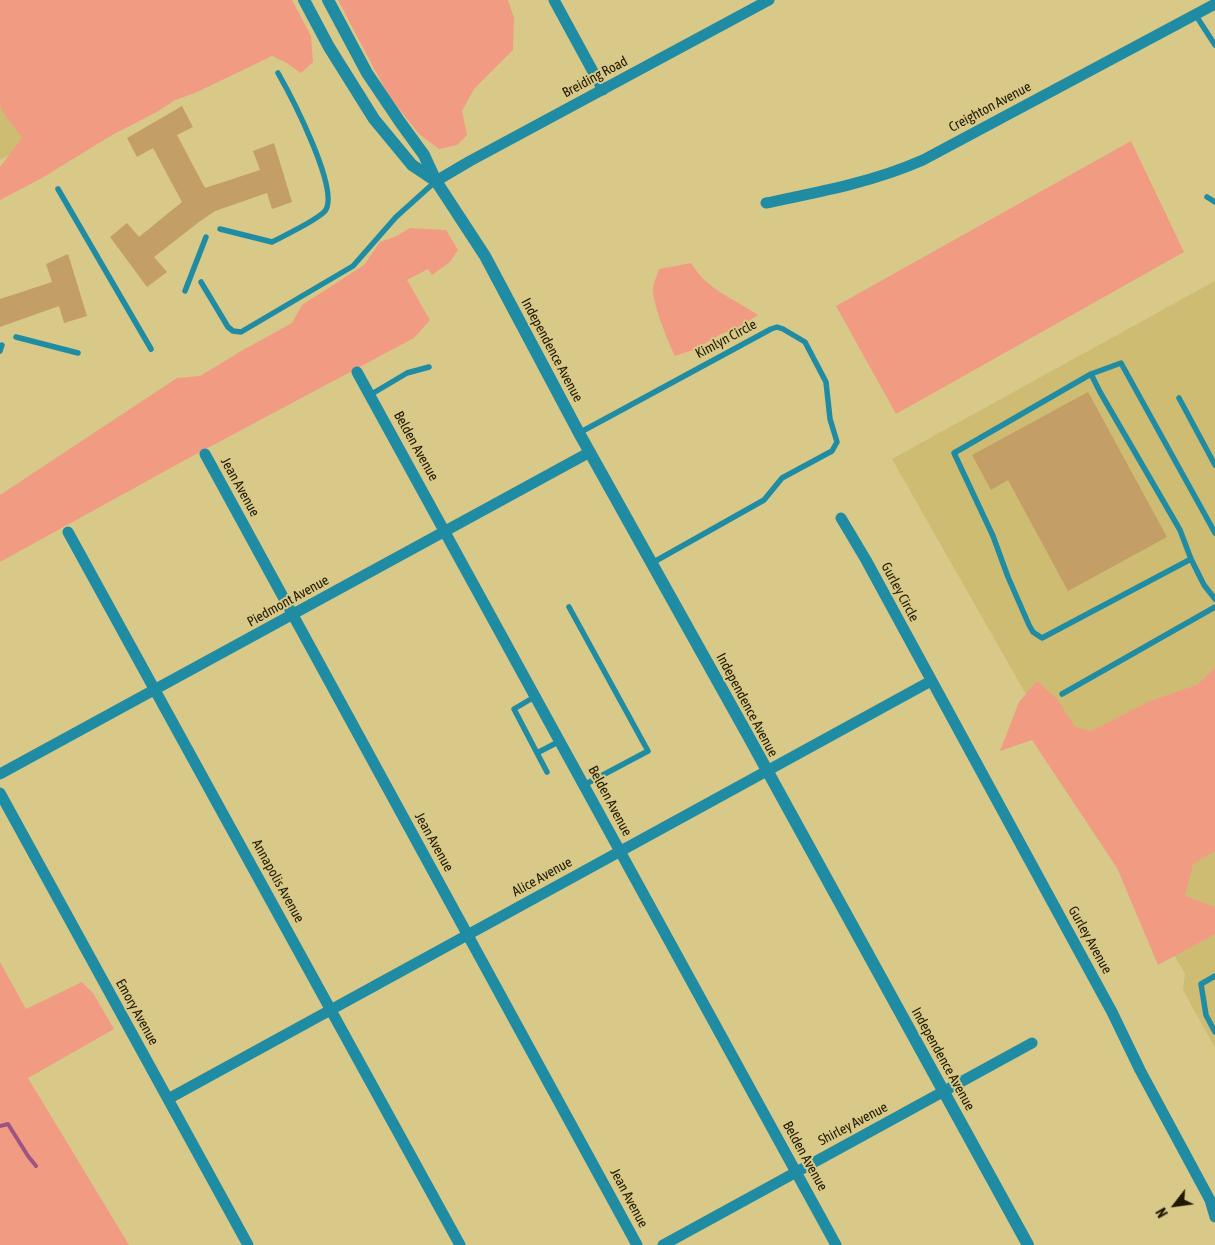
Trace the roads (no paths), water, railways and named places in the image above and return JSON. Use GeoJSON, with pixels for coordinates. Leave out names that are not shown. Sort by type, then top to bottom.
{"type":"FeatureCollection","features":[{"type":"Feature","properties":{"kind":"street","name":"Independence Avenue"},"geometry":{"type":"LineString","coordinates":[[304,0],[338,62],[374,119],[412,165],[436,181]]}},
{"type":"Feature","properties":{"kind":"street","name":"Independence Avenue"},"geometry":{"type":"LineString","coordinates":[[328,0],[368,73],[424,155],[436,181],[486,256],[579,433],[1028,1245]]}},
{"type":"Feature","properties":{"kind":"street"},"geometry":{"type":"LineString","coordinates":[[554,0],[603,90]]}},
{"type":"Feature","properties":{"kind":"street","name":"Breiding Road"},"geometry":{"type":"LineString","coordinates":[[436,181],[769,0]]}},
{"type":"Feature","properties":{"kind":"street","name":"Creighton Avenue"},"geometry":{"type":"LineString","coordinates":[[766,203],[853,184],[898,171],[923,160],[1215,4]]}},
{"type":"Feature","properties":{"kind":"street","name":"Belden Avenue"},"geometry":{"type":"LineString","coordinates":[[357,372],[836,1245]]}},
{"type":"Feature","properties":{"kind":"street","name":"Piedmont Avenue"},"geometry":{"type":"LineString","coordinates":[[0,774],[293,616],[590,452]]}},
{"type":"Feature","properties":{"kind":"street","name":"Jean Avenue"},"geometry":{"type":"LineString","coordinates":[[205,454],[637,1245]]}},
{"type":"Feature","properties":{"kind":"street","name":"Gurley Circle"},"geometry":{"type":"LineString","coordinates":[[841,518],[866,560],[931,681]]}},
{"type":"Feature","properties":{"kind":"street","name":"Annapolis Avenue"},"geometry":{"type":"LineString","coordinates":[[68,532],[460,1245]]}},
{"type":"Feature","properties":{"kind":"street","name":"Alice Avenue"},"geometry":{"type":"LineString","coordinates":[[168,1099],[931,681]]}},
{"type":"Feature","properties":{"kind":"street","name":"Gurley Avenue"},"geometry":{"type":"LineString","coordinates":[[931,681],[1112,1012],[1140,1070],[1210,1200],[1215,1217]]}},
{"type":"Feature","properties":{"kind":"street","name":"Emory Avenue"},"geometry":{"type":"LineString","coordinates":[[0,792],[248,1245]]}},
{"type":"Feature","properties":{"kind":"street","name":"Shirley Avenue"},"geometry":{"type":"LineString","coordinates":[[663,1245],[1032,1043]]}},
{"type":"Feature","properties":{"kind":"lane"},"geometry":{"type":"LineString","coordinates":[[1195,14],[1215,45]]}},
{"type":"Feature","properties":{"kind":"lane"},"geometry":{"type":"LineString","coordinates":[[220,229],[272,242],[314,219],[324,212],[328,205],[326,184],[311,140],[278,73]]}},
{"type":"Feature","properties":{"kind":"lane"},"geometry":{"type":"LineString","coordinates":[[201,282],[228,326],[233,331],[241,332],[353,266],[396,217],[436,181]]}},
{"type":"Feature","properties":{"kind":"lane"},"geometry":{"type":"LineString","coordinates":[[58,189],[151,349]]}},
{"type":"Feature","properties":{"kind":"lane"},"geometry":{"type":"LineString","coordinates":[[1207,198],[1215,202]]}},
{"type":"Feature","properties":{"kind":"lane"},"geometry":{"type":"LineString","coordinates":[[185,291],[206,237]]}},
{"type":"Feature","properties":{"kind":"lane","name":"Kimlyn Circle"},"geometry":{"type":"LineString","coordinates":[[579,433],[771,329],[783,329],[806,342],[826,382],[830,419],[837,442],[832,451],[782,478],[764,500],[652,563]]}},
{"type":"Feature","properties":{"kind":"lane"},"geometry":{"type":"LineString","coordinates":[[16,338],[78,353]]}},
{"type":"Feature","properties":{"kind":"lane"},"geometry":{"type":"LineString","coordinates":[[1190,559],[1042,638],[1033,632],[1029,626],[993,536],[954,453],[1091,374],[1121,363],[1215,533]]}},
{"type":"Feature","properties":{"kind":"lane"},"geometry":{"type":"LineString","coordinates":[[370,395],[407,373],[430,367]]}},
{"type":"Feature","properties":{"kind":"lane"},"geometry":{"type":"LineString","coordinates":[[1091,374],[1180,530],[1190,559],[1204,585],[1215,599]]}},
{"type":"Feature","properties":{"kind":"lane"},"geometry":{"type":"LineString","coordinates":[[1179,398],[1215,464]]}},
{"type":"Feature","properties":{"kind":"lane"},"geometry":{"type":"LineString","coordinates":[[569,607],[648,751],[584,785]]}},
{"type":"Feature","properties":{"kind":"lane"},"geometry":{"type":"LineString","coordinates":[[1062,694],[1215,607]]}},
{"type":"Feature","properties":{"kind":"lane"},"geometry":{"type":"LineString","coordinates":[[536,696],[514,709],[547,772]]}},
{"type":"Feature","properties":{"kind":"lane"},"geometry":{"type":"LineString","coordinates":[[537,753],[560,741]]}},
{"type":"Feature","properties":{"kind":"lane"},"geometry":{"type":"LineString","coordinates":[[1215,976],[1201,984],[1206,1015],[1215,1032]]}},
{"type":"Feature","properties":{"kind":"waterway"},"geometry":{"type":"LineString","coordinates":[[0,1126],[8,1124],[36,1166]]}}]}
